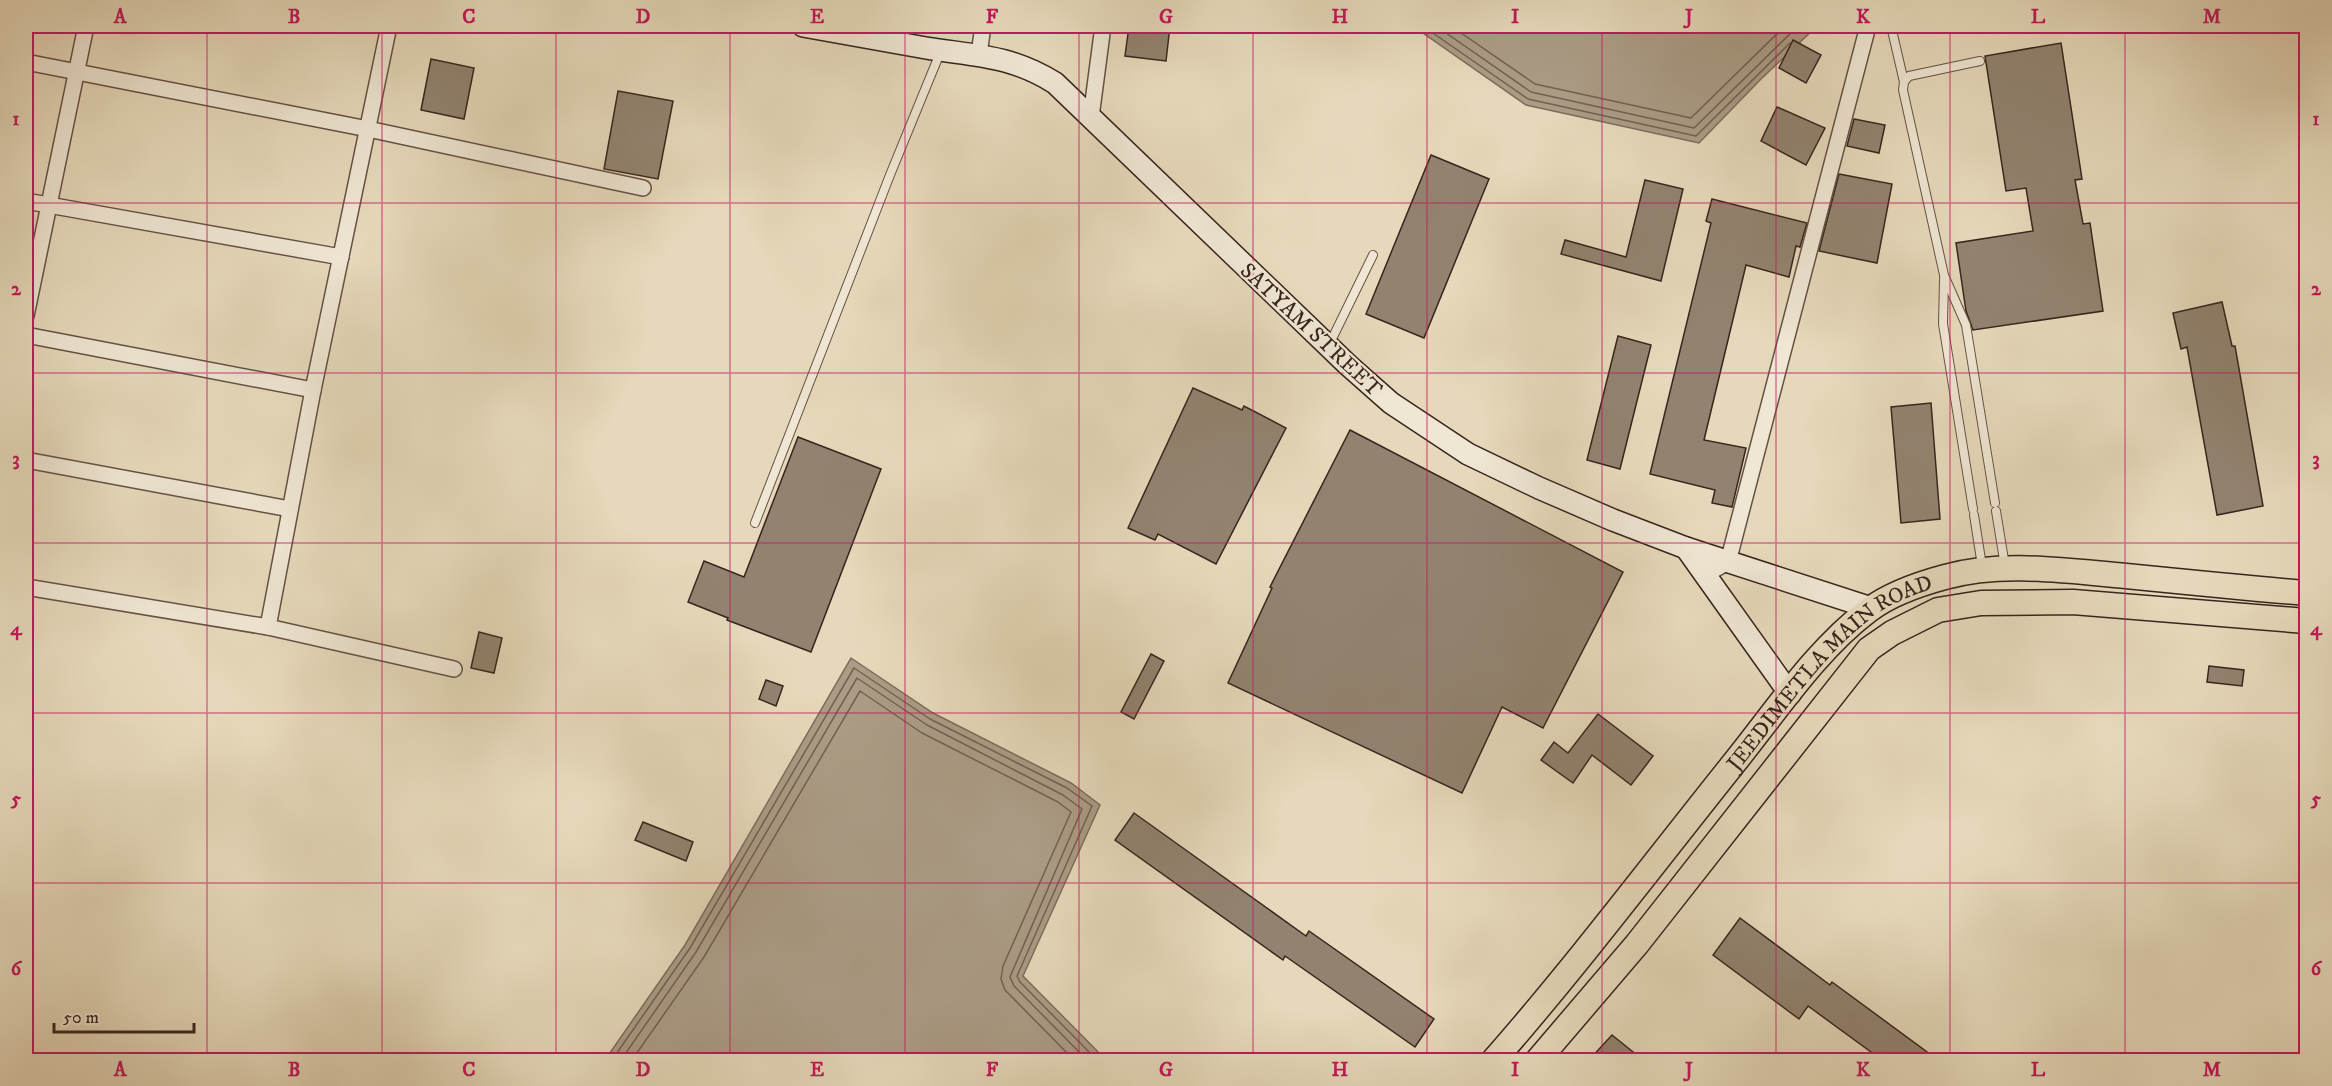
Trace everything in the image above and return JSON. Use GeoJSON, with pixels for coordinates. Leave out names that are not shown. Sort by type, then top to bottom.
{"type":"FeatureCollection","features":[{"type":"Feature","properties":{"kind":"main road","name":"JEEDIMETLA MAIN ROAD"},"geometry":{"type":"LineString","coordinates":[[1494,1060],[1545,1002],[1838,636],[1871,609],[1909,589],[1946,577],[1994,570],[2055,570],[2307,593]]}},
{"type":"Feature","properties":{"kind":"main road","name":"JEEDIMETLA MAIN ROAD"},"geometry":{"type":"LineString","coordinates":[[1538,1060],[1637,944],[1869,649],[1892,633],[1938,610],[1981,603],[2073,602],[2307,621]]}},
{"type":"Feature","properties":{"kind":"street"},"geometry":{"type":"LineString","coordinates":[[26,316],[86,26]]}},
{"type":"Feature","properties":{"kind":"street"},"geometry":{"type":"LineString","coordinates":[[268,627],[313,390],[389,26]]}},
{"type":"Feature","properties":{"kind":"street","name":"SATYAM STREET"},"geometry":{"type":"LineString","coordinates":[[802,26],[941,50],[979,54],[1033,70],[1055,83],[1328,346],[1391,403],[1468,454],[1612,520],[1686,548],[1871,609]]}},
{"type":"Feature","properties":{"kind":"street"},"geometry":{"type":"LineString","coordinates":[[979,54],[983,26]]}},
{"type":"Feature","properties":{"kind":"street"},"geometry":{"type":"LineString","coordinates":[[1090,117],[1103,26]]}},
{"type":"Feature","properties":{"kind":"street"},"geometry":{"type":"LineString","coordinates":[[1705,575],[1728,562],[1868,26]]}},
{"type":"Feature","properties":{"kind":"street"},"geometry":{"type":"LineString","coordinates":[[26,62],[368,129],[643,188]]}},
{"type":"Feature","properties":{"kind":"street"},"geometry":{"type":"LineString","coordinates":[[26,201],[341,257]]}},
{"type":"Feature","properties":{"kind":"street"},"geometry":{"type":"LineString","coordinates":[[26,336],[313,390]]}},
{"type":"Feature","properties":{"kind":"street"},"geometry":{"type":"LineString","coordinates":[[26,460],[290,509]]}},
{"type":"Feature","properties":{"kind":"street"},"geometry":{"type":"LineString","coordinates":[[1686,548],[1790,694]]}},
{"type":"Feature","properties":{"kind":"street"},"geometry":{"type":"LineString","coordinates":[[26,587],[268,627],[454,669]]}},
{"type":"Feature","properties":{"kind":"lane"},"geometry":{"type":"LineString","coordinates":[[1891,26],[1944,275],[1966,325],[1995,507],[1994,570]]}},
{"type":"Feature","properties":{"kind":"lane"},"geometry":{"type":"LineString","coordinates":[[755,523],[941,50]]}},
{"type":"Feature","properties":{"kind":"lane"},"geometry":{"type":"LineString","coordinates":[[1904,82],[1910,76],[1980,61]]}},
{"type":"Feature","properties":{"kind":"lane"},"geometry":{"type":"LineString","coordinates":[[1328,346],[1373,255]]}},
{"type":"Feature","properties":{"kind":"lane"},"geometry":{"type":"LineString","coordinates":[[1944,275],[1943,324],[1973,512],[1994,570]]}},
{"type":"Feature","properties":{"kind":"water"},"geometry":{"type":"Polygon","coordinates":[[[1422,26],[1817,26],[1699,143],[1526,105],[1423,33],[1422,26]]]}},
{"type":"Feature","properties":{"kind":"water"},"geometry":{"type":"Polygon","coordinates":[[[851,658],[933,713],[1071,783],[1100,805],[1023,976],[1106,1060],[605,1060],[685,945],[851,658]]]}},
{"type":"Feature","properties":{"kind":"building"},"geometry":{"type":"Polygon","coordinates":[[[1129,26],[1170,26],[1166,61],[1125,56],[1129,26]]]}},
{"type":"Feature","properties":{"kind":"building"},"geometry":{"type":"Polygon","coordinates":[[[1793,40],[1821,55],[1806,83],[1779,68],[1793,40]]]}},
{"type":"Feature","properties":{"kind":"building"},"geometry":{"type":"Polygon","coordinates":[[[2061,43],[2082,179],[2075,180],[2083,224],[2090,223],[2103,311],[1973,330],[1966,311],[1956,243],[2033,231],[2026,188],[2006,191],[1985,56],[2061,43]]]}},
{"type":"Feature","properties":{"kind":"building"},"geometry":{"type":"Polygon","coordinates":[[[431,59],[474,68],[464,119],[421,110],[431,59]]]}},
{"type":"Feature","properties":{"kind":"building"},"geometry":{"type":"Polygon","coordinates":[[[618,91],[673,101],[658,179],[604,169],[618,91]]]}},
{"type":"Feature","properties":{"kind":"building"},"geometry":{"type":"Polygon","coordinates":[[[1777,107],[1825,128],[1806,165],[1761,141],[1777,107]]]}},
{"type":"Feature","properties":{"kind":"building"},"geometry":{"type":"Polygon","coordinates":[[[1854,119],[1885,125],[1879,153],[1847,146],[1854,119]]]}},
{"type":"Feature","properties":{"kind":"building"},"geometry":{"type":"Polygon","coordinates":[[[1431,155],[1489,179],[1424,338],[1366,314],[1431,155]]]}},
{"type":"Feature","properties":{"kind":"building"},"geometry":{"type":"Polygon","coordinates":[[[1839,174],[1892,184],[1877,263],[1819,251],[1839,174]]]}},
{"type":"Feature","properties":{"kind":"building"},"geometry":{"type":"Polygon","coordinates":[[[1645,180],[1683,189],[1661,281],[1561,254],[1565,240],[1626,257],[1645,180]]]}},
{"type":"Feature","properties":{"kind":"building"},"geometry":{"type":"Polygon","coordinates":[[[1712,199],[1807,223],[1800,247],[1796,246],[1789,277],[1746,265],[1704,440],[1746,448],[1732,507],[1712,503],[1715,490],[1650,474],[1711,223],[1706,221],[1712,199]]]}},
{"type":"Feature","properties":{"kind":"building"},"geometry":{"type":"Polygon","coordinates":[[[2222,302],[2232,346],[2235,346],[2263,506],[2217,515],[2187,347],[2181,349],[2173,313],[2222,302]]]}},
{"type":"Feature","properties":{"kind":"building"},"geometry":{"type":"Polygon","coordinates":[[[1618,336],[1651,345],[1620,469],[1587,460],[1618,336]]]}},
{"type":"Feature","properties":{"kind":"building"},"geometry":{"type":"Polygon","coordinates":[[[1193,388],[1242,410],[1244,406],[1286,428],[1216,564],[1158,534],[1155,540],[1128,528],[1193,388]]]}},
{"type":"Feature","properties":{"kind":"building"},"geometry":{"type":"Polygon","coordinates":[[[1931,403],[1940,519],[1901,523],[1891,407],[1931,403]]]}},
{"type":"Feature","properties":{"kind":"building"},"geometry":{"type":"Polygon","coordinates":[[[1350,430],[1623,572],[1543,728],[1502,707],[1462,793],[1228,683],[1272,588],[1270,587],[1350,430]]]}},
{"type":"Feature","properties":{"kind":"building"},"geometry":{"type":"Polygon","coordinates":[[[798,437],[881,469],[811,652],[727,620],[728,618],[688,602],[704,561],[744,577],[798,437]]]}},
{"type":"Feature","properties":{"kind":"building"},"geometry":{"type":"Polygon","coordinates":[[[479,632],[502,638],[494,673],[471,668],[479,632]]]}},
{"type":"Feature","properties":{"kind":"building"},"geometry":{"type":"Polygon","coordinates":[[[1151,654],[1164,661],[1134,719],[1121,712],[1151,654]]]}},
{"type":"Feature","properties":{"kind":"building"},"geometry":{"type":"Polygon","coordinates":[[[2209,666],[2244,670],[2242,686],[2207,682],[2209,666]]]}},
{"type":"Feature","properties":{"kind":"building"},"geometry":{"type":"Polygon","coordinates":[[[766,680],[783,686],[776,706],[759,699],[766,680]]]}},
{"type":"Feature","properties":{"kind":"building"},"geometry":{"type":"Polygon","coordinates":[[[1598,714],[1653,756],[1631,785],[1592,755],[1573,783],[1541,760],[1554,742],[1568,753],[1598,714]]]}},
{"type":"Feature","properties":{"kind":"building"},"geometry":{"type":"Polygon","coordinates":[[[1134,813],[1306,936],[1309,931],[1434,1019],[1415,1047],[1285,956],[1283,960],[1115,840],[1134,813]]]}},
{"type":"Feature","properties":{"kind":"building"},"geometry":{"type":"Polygon","coordinates":[[[643,822],[693,842],[686,861],[635,840],[643,822]]]}},
{"type":"Feature","properties":{"kind":"building"},"geometry":{"type":"Polygon","coordinates":[[[1740,918],[1830,985],[1832,982],[1938,1060],[1882,1060],[1808,1006],[1799,1019],[1713,955],[1740,918]]]}},
{"type":"Feature","properties":{"kind":"building"},"geometry":{"type":"Polygon","coordinates":[[[1612,1035],[1643,1060],[1589,1060],[1612,1035]]]}}]}
